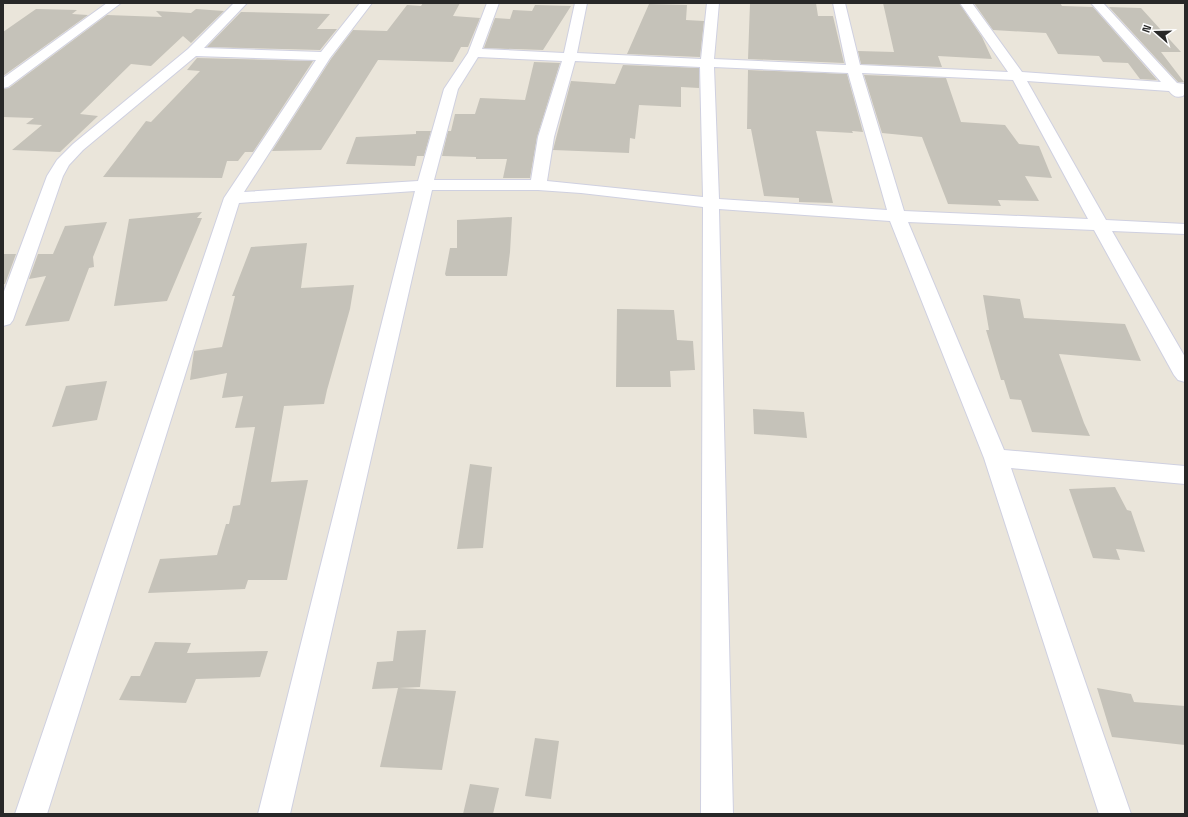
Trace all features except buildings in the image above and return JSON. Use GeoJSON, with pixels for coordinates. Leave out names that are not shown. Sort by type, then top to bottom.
{"type":"FeatureCollection","features":[{"type":"Feature","properties":{"kind":"street"},"geometry":{"type":"LineString","coordinates":[[3,84],[115,3]]}},
{"type":"Feature","properties":{"kind":"street"},"geometry":{"type":"LineString","coordinates":[[3,320],[55,176],[63,163],[78,147],[193,52],[240,3]]}},
{"type":"Feature","properties":{"kind":"street"},"geometry":{"type":"LineString","coordinates":[[31,814],[232,198],[325,56],[366,3]]}},
{"type":"Feature","properties":{"kind":"street"},"geometry":{"type":"LineString","coordinates":[[274,814],[425,185],[451,89],[474,53],[492,3]]}},
{"type":"Feature","properties":{"kind":"street"},"geometry":{"type":"LineString","coordinates":[[538,185],[546,137],[570,57],[581,3]]}},
{"type":"Feature","properties":{"kind":"street"},"geometry":{"type":"LineString","coordinates":[[712,3],[707,63],[711,203],[717,814]]}},
{"type":"Feature","properties":{"kind":"street"},"geometry":{"type":"LineString","coordinates":[[840,3],[854,70],[897,216],[996,458],[1115,814]]}},
{"type":"Feature","properties":{"kind":"street"},"geometry":{"type":"LineString","coordinates":[[966,3],[1018,76],[1099,224],[1185,375]]}},
{"type":"Feature","properties":{"kind":"street"},"geometry":{"type":"LineString","coordinates":[[1097,3],[1179,87],[1185,100]]}},
{"type":"Feature","properties":{"kind":"street"},"geometry":{"type":"LineString","coordinates":[[193,52],[325,56]]}},
{"type":"Feature","properties":{"kind":"street"},"geometry":{"type":"LineString","coordinates":[[474,53],[1018,76],[1082,82],[1179,87]]}},
{"type":"Feature","properties":{"kind":"street"},"geometry":{"type":"LineString","coordinates":[[232,198],[425,185],[538,185],[581,188],[711,203],[897,216],[1185,229]]}},
{"type":"Feature","properties":{"kind":"street"},"geometry":{"type":"LineString","coordinates":[[996,458],[1185,475]]}}]}
